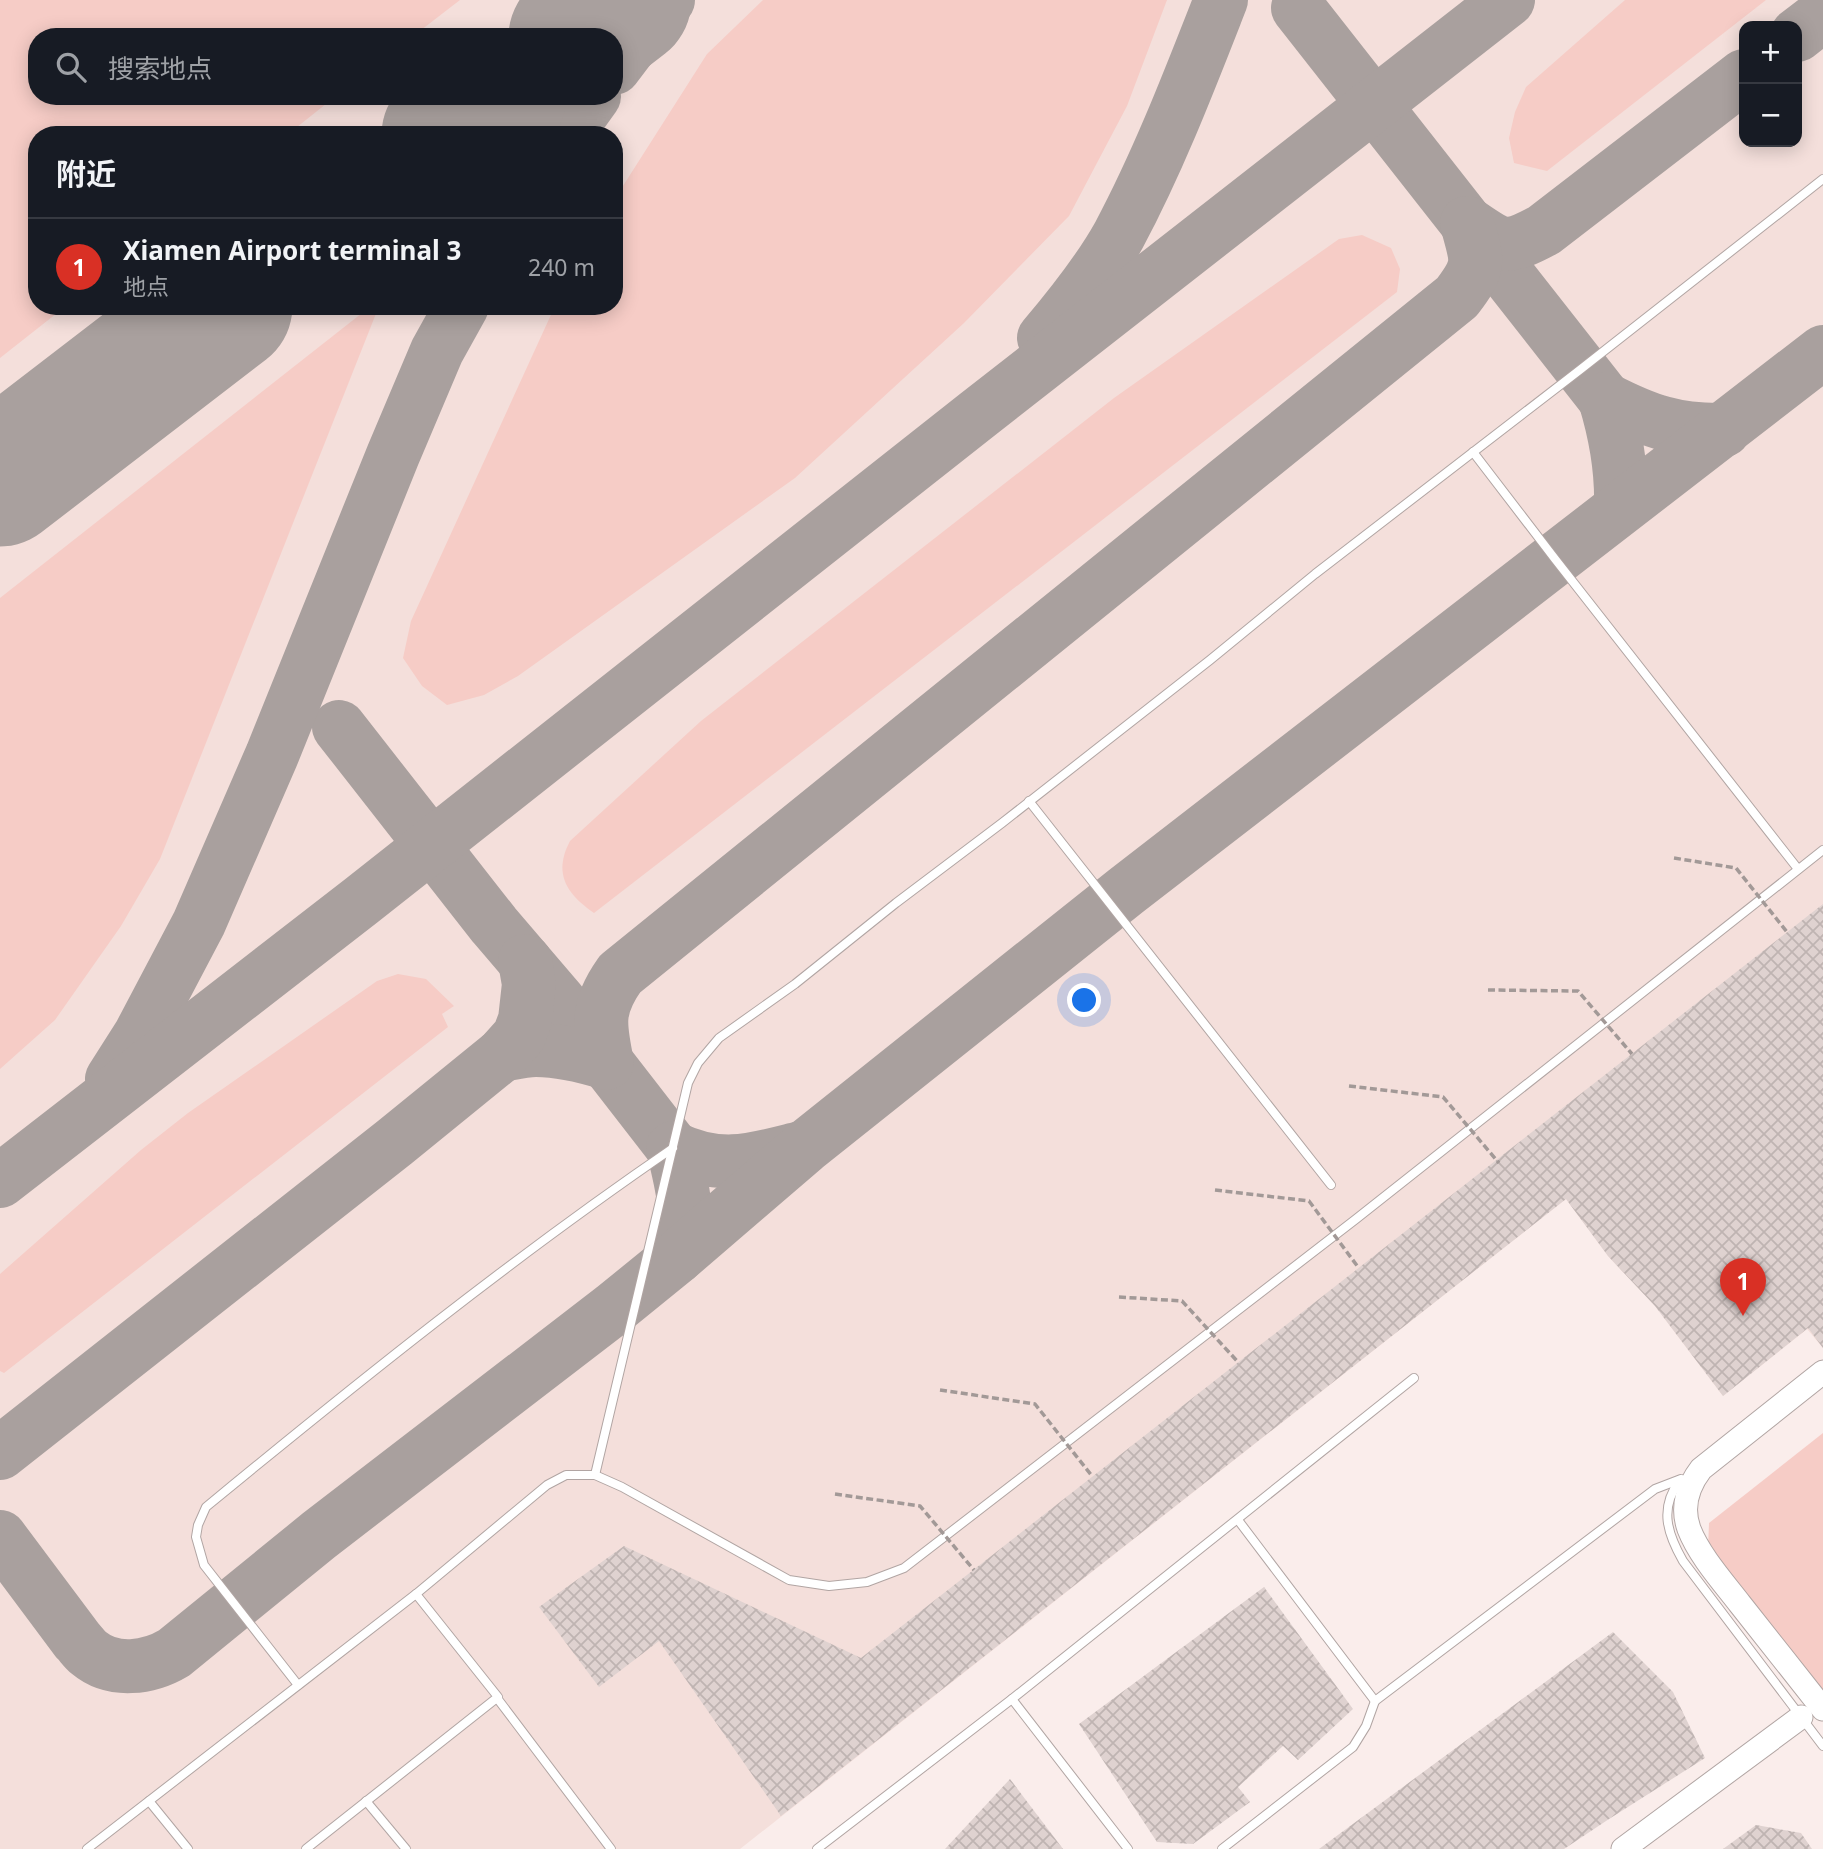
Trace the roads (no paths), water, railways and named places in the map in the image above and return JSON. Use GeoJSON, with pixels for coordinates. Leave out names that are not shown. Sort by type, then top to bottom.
{"type":"FeatureCollection","features":[{"type":"Feature","properties":{"kind":"main road"},"geometry":{"type":"LineString","coordinates":[[1823,1372],[1701,1469],[1692,1481],[1686,1508],[1689,1527],[1697,1544],[1718,1575],[1823,1709]]}},
{"type":"Feature","properties":{"kind":"main road"},"geometry":{"type":"LineString","coordinates":[[1623,1849],[1801,1717]]}},
{"type":"Feature","properties":{"kind":"lane"},"geometry":{"type":"LineString","coordinates":[[595,1475],[688,1083],[698,1063],[719,1038],[794,984],[1823,179]]}},
{"type":"Feature","properties":{"kind":"lane"},"geometry":{"type":"LineString","coordinates":[[1473,452],[1798,869]]}},
{"type":"Feature","properties":{"kind":"lane"},"geometry":{"type":"LineString","coordinates":[[1029,801],[1331,1185]]}},
{"type":"Feature","properties":{"kind":"lane"},"geometry":{"type":"LineString","coordinates":[[87,1849],[416,1594],[547,1485],[566,1475],[595,1475],[622,1487],[789,1580],[829,1586],[867,1582],[904,1568],[1356,1219],[1823,850]]}},
{"type":"Feature","properties":{"kind":"lane"},"geometry":{"type":"LineString","coordinates":[[298,1685],[204,1565],[196,1537],[206,1507],[501,1272],[673,1148]]}},
{"type":"Feature","properties":{"kind":"lane"},"geometry":{"type":"LineString","coordinates":[[1692,1467],[1823,1363]]}},
{"type":"Feature","properties":{"kind":"lane"},"geometry":{"type":"LineString","coordinates":[[817,1849],[1012,1699],[1414,1378]]}},
{"type":"Feature","properties":{"kind":"lane"},"geometry":{"type":"LineString","coordinates":[[1222,1849],[1353,1747],[1366,1727],[1375,1701],[1655,1489],[1683,1477],[1673,1490],[1667,1518],[1668,1530],[1683,1561],[1823,1746]]}},
{"type":"Feature","properties":{"kind":"lane"},"geometry":{"type":"LineString","coordinates":[[1238,1520],[1375,1701]]}},
{"type":"Feature","properties":{"kind":"lane"},"geometry":{"type":"LineString","coordinates":[[416,1594],[498,1697],[611,1849]]}},
{"type":"Feature","properties":{"kind":"lane"},"geometry":{"type":"LineString","coordinates":[[306,1849],[497,1698]]}},
{"type":"Feature","properties":{"kind":"lane"},"geometry":{"type":"LineString","coordinates":[[1012,1699],[1128,1849]]}},
{"type":"Feature","properties":{"kind":"lane"},"geometry":{"type":"LineString","coordinates":[[149,1801],[188,1849]]}},
{"type":"Feature","properties":{"kind":"lane"},"geometry":{"type":"LineString","coordinates":[[366,1801],[406,1849]]}},
{"type":"Feature","properties":{"kind":"place","name":"Xiamen Airport terminal 3"},"geometry":{"type":"Point","coordinates":[1743,1316]}}]}
